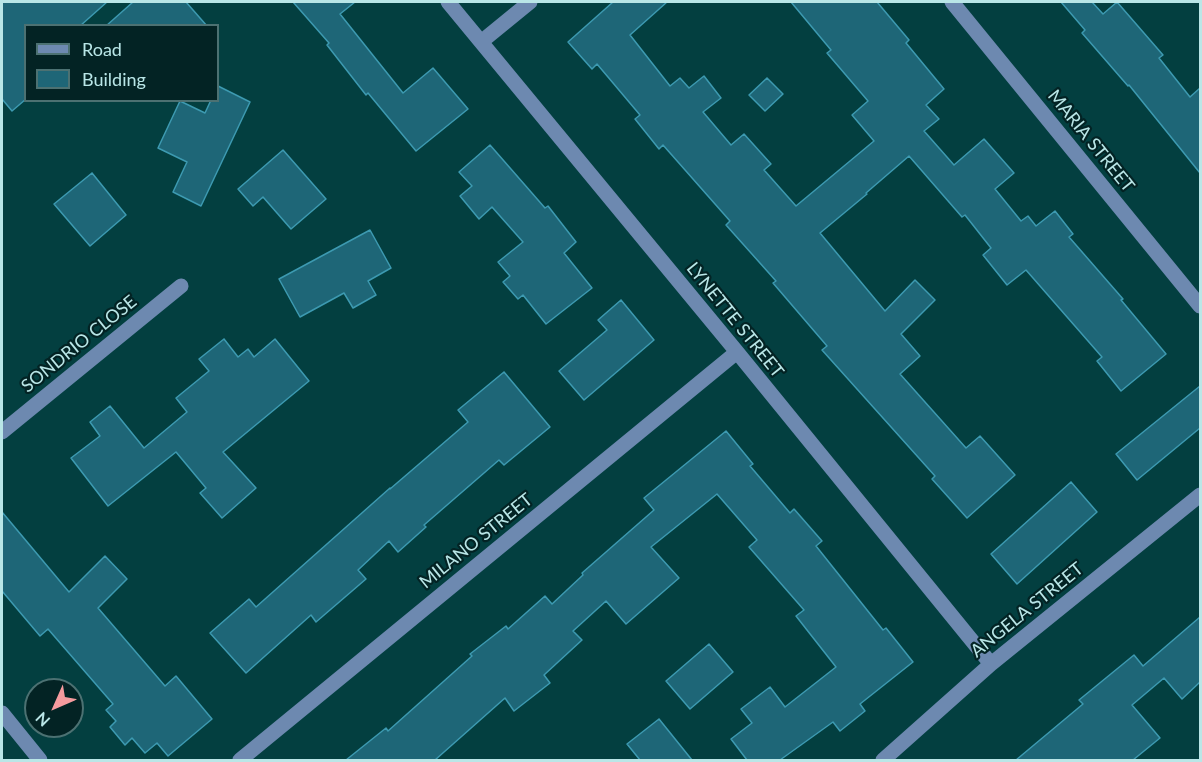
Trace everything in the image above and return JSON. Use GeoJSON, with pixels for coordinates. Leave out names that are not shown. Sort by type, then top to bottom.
{"type":"FeatureCollection","features":[{"type":"Feature","properties":{"kind":"street","name":"LYNETTE STREET"},"geometry":{"type":"LineString","coordinates":[[448,2],[991,664]]}},
{"type":"Feature","properties":{"kind":"street"},"geometry":{"type":"LineString","coordinates":[[481,42],[530,2]]}},
{"type":"Feature","properties":{"kind":"street","name":"MARIA STREET"},"geometry":{"type":"LineString","coordinates":[[952,2],[1200,306]]}},
{"type":"Feature","properties":{"kind":"street","name":"SONDRIO CLOSE"},"geometry":{"type":"LineString","coordinates":[[2,432],[181,286]]}},
{"type":"Feature","properties":{"kind":"street","name":"MILANO STREET"},"geometry":{"type":"LineString","coordinates":[[240,760],[737,352]]}},
{"type":"Feature","properties":{"kind":"street","name":"ANGELA STREET"},"geometry":{"type":"LineString","coordinates":[[883,760],[991,664],[1200,495]]}},
{"type":"Feature","properties":{"kind":"street"},"geometry":{"type":"LineString","coordinates":[[2,713],[40,760]]}},
{"type":"Feature","properties":{"kind":"building"},"geometry":{"type":"Polygon","coordinates":[[[2,2],[107,2],[82,24],[24,24],[24,101],[12,111],[2,99],[2,2]]]}},
{"type":"Feature","properties":{"kind":"building"},"geometry":{"type":"Polygon","coordinates":[[[133,2],[186,2],[205,24],[108,24],[133,2]]]}},
{"type":"Feature","properties":{"kind":"building"},"geometry":{"type":"Polygon","coordinates":[[[293,2],[355,2],[340,14],[403,93],[433,68],[468,109],[416,151],[368,93],[366,95],[327,45],[329,43],[293,2]]]}},
{"type":"Feature","properties":{"kind":"building"},"geometry":{"type":"Polygon","coordinates":[[[613,2],[667,2],[630,35],[670,86],[680,78],[689,88],[704,76],[721,98],[703,112],[731,145],[744,134],[771,164],[764,170],[796,206],[874,141],[852,115],[868,101],[827,53],[831,50],[791,2],[877,2],[909,40],[906,43],[944,89],[926,105],[939,119],[924,131],[954,165],[984,139],[1014,173],[995,189],[1021,221],[1028,216],[1036,226],[1055,211],[1073,234],[1069,237],[1123,299],[1121,300],[1166,354],[1121,391],[1097,361],[1102,357],[1026,270],[1007,285],[983,255],[991,248],[965,215],[962,217],[909,156],[820,233],[885,311],[915,280],[935,300],[901,334],[920,356],[900,374],[966,448],[980,436],[1015,475],[967,518],[932,479],[935,476],[822,350],[827,346],[773,283],[776,281],[726,225],[730,221],[663,145],[659,149],[635,119],[640,115],[597,64],[592,69],[568,42],[613,2]]]}},
{"type":"Feature","properties":{"kind":"building"},"geometry":{"type":"Polygon","coordinates":[[[1061,2],[1092,2],[1103,14],[1117,2],[1163,55],[1159,58],[1190,97],[1200,88],[1200,173],[1129,85],[1082,33],[1085,30],[1061,2]]]}},
{"type":"Feature","properties":{"kind":"building"},"geometry":{"type":"Polygon","coordinates":[[[767,78],[783,94],[765,111],[749,95],[767,78]]]}},
{"type":"Feature","properties":{"kind":"building"},"geometry":{"type":"Polygon","coordinates":[[[219,86],[250,102],[201,206],[173,192],[187,162],[158,148],[180,102],[205,113],[210,102],[219,102],[219,86]]]}},
{"type":"Feature","properties":{"kind":"building"},"geometry":{"type":"Polygon","coordinates":[[[490,145],[545,208],[548,206],[576,242],[564,253],[592,288],[546,324],[523,295],[518,299],[503,282],[510,276],[498,262],[523,242],[492,207],[479,219],[460,196],[472,186],[459,172],[490,145]]]}},
{"type":"Feature","properties":{"kind":"building"},"geometry":{"type":"Polygon","coordinates":[[[283,150],[326,199],[291,229],[263,197],[253,206],[238,189],[283,150]]]}},
{"type":"Feature","properties":{"kind":"building"},"geometry":{"type":"Polygon","coordinates":[[[92,173],[126,215],[90,246],[54,204],[92,173]]]}},
{"type":"Feature","properties":{"kind":"building"},"geometry":{"type":"Polygon","coordinates":[[[370,230],[391,268],[368,281],[376,295],[353,308],[344,293],[300,317],[279,279],[370,230]]]}},
{"type":"Feature","properties":{"kind":"building"},"geometry":{"type":"Polygon","coordinates":[[[621,300],[654,340],[584,400],[559,371],[607,330],[598,320],[621,300]]]}},
{"type":"Feature","properties":{"kind":"building"},"geometry":{"type":"Polygon","coordinates":[[[224,339],[238,357],[248,349],[254,357],[275,339],[309,381],[223,452],[256,488],[222,518],[200,493],[206,488],[176,452],[108,506],[71,458],[100,436],[90,422],[110,406],[144,448],[187,412],[176,398],[209,371],[199,359],[224,339]]]}},
{"type":"Feature","properties":{"kind":"building"},"geometry":{"type":"Polygon","coordinates":[[[504,372],[550,427],[504,465],[499,460],[424,525],[426,527],[398,552],[389,541],[358,570],[366,579],[316,622],[311,615],[246,673],[210,633],[249,599],[256,607],[468,422],[458,410],[504,372]]]}},
{"type":"Feature","properties":{"kind":"building"},"geometry":{"type":"Polygon","coordinates":[[[1200,386],[1200,428],[1137,480],[1116,454],[1200,386]]]}},
{"type":"Feature","properties":{"kind":"building"},"geometry":{"type":"Polygon","coordinates":[[[726,431],[753,464],[750,466],[790,513],[794,509],[822,541],[816,546],[883,630],[886,628],[913,662],[860,704],[865,711],[840,731],[833,722],[780,760],[747,760],[731,739],[752,723],[741,709],[770,687],[785,707],[836,667],[796,616],[804,610],[749,547],[757,540],[717,494],[651,547],[679,578],[626,624],[606,601],[573,631],[582,640],[544,675],[550,683],[514,711],[505,698],[435,760],[346,760],[386,728],[388,731],[472,656],[470,654],[506,626],[508,629],[545,596],[552,604],[583,575],[582,573],[654,510],[644,498],[726,431]]]}},
{"type":"Feature","properties":{"kind":"building"},"geometry":{"type":"Polygon","coordinates":[[[1071,482],[1097,512],[1017,584],[991,554],[1071,482]]]}},
{"type":"Feature","properties":{"kind":"building"},"geometry":{"type":"Polygon","coordinates":[[[2,512],[69,592],[105,556],[127,579],[98,608],[165,686],[176,676],[212,719],[168,756],[157,743],[145,753],[132,738],[125,745],[110,727],[116,721],[106,710],[113,704],[48,629],[40,636],[2,591],[2,512]]]}},
{"type":"Feature","properties":{"kind":"building"},"geometry":{"type":"Polygon","coordinates":[[[1200,617],[1200,682],[1182,699],[1164,678],[1132,705],[1160,738],[1133,760],[1016,760],[1083,704],[1079,700],[1134,655],[1143,666],[1200,617]]]}},
{"type":"Feature","properties":{"kind":"building"},"geometry":{"type":"Polygon","coordinates":[[[709,644],[733,672],[690,709],[666,681],[709,644]]]}},
{"type":"Feature","properties":{"kind":"building"},"geometry":{"type":"Polygon","coordinates":[[[659,719],[692,760],[640,760],[627,744],[659,719]]]}}]}
